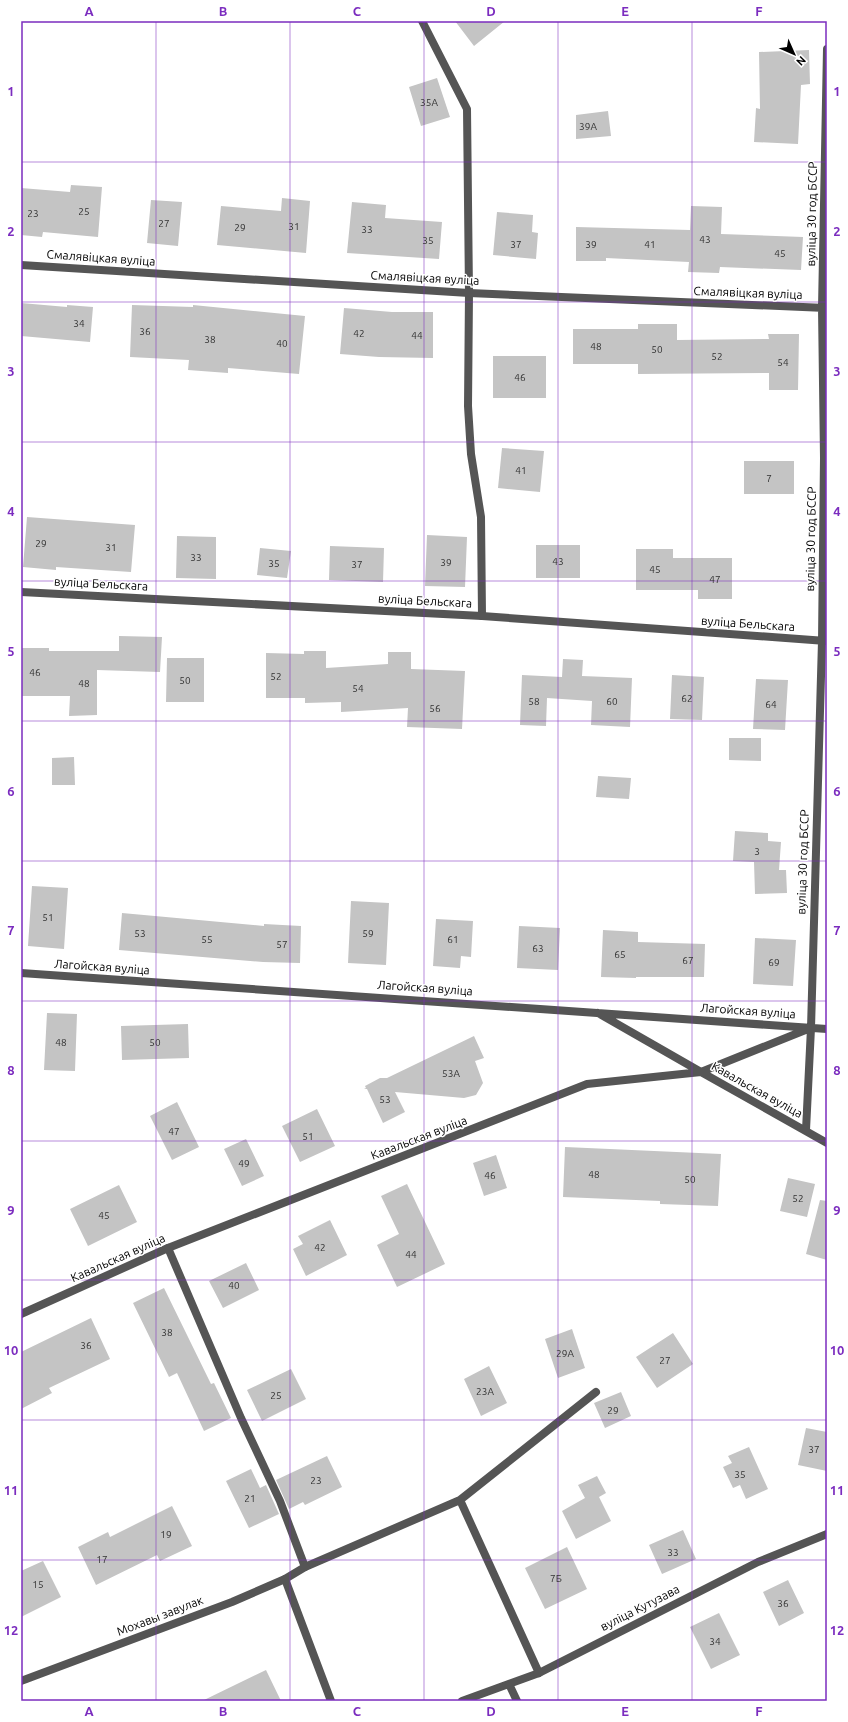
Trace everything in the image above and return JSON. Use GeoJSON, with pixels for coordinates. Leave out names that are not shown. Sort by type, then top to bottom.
{"type":"FeatureCollection","features":[{"type":"Feature","properties":{"kind":"street"},"geometry":{"type":"LineString","coordinates":[[422,21],[467,109],[469,293],[468,406],[471,454],[481,516],[482,616]]}},
{"type":"Feature","properties":{"kind":"street","name":"вуліца 30 год БССР"},"geometry":{"type":"LineString","coordinates":[[806,1130],[811,1028],[824,641],[827,49]]}},
{"type":"Feature","properties":{"kind":"street","name":"Смалявіцкая вуліца"},"geometry":{"type":"LineString","coordinates":[[21,265],[469,293],[825,308]]}},
{"type":"Feature","properties":{"kind":"street","name":"вуліца Бельскага"},"geometry":{"type":"LineString","coordinates":[[21,592],[482,616],[824,641]]}},
{"type":"Feature","properties":{"kind":"street","name":"Лагойская вуліца"},"geometry":{"type":"LineString","coordinates":[[21,973],[827,1029]]}},
{"type":"Feature","properties":{"kind":"street"},"geometry":{"type":"LineString","coordinates":[[595,1012],[701,1072],[811,1028]]}},
{"type":"Feature","properties":{"kind":"street","name":"Кавальская вуліца"},"geometry":{"type":"LineString","coordinates":[[21,1314],[168,1248],[587,1084],[701,1072],[827,1143]]}},
{"type":"Feature","properties":{"kind":"street"},"geometry":{"type":"LineString","coordinates":[[168,1248],[241,1418],[280,1501],[305,1567]]}},
{"type":"Feature","properties":{"kind":"street","name":"Мохавы завулак"},"geometry":{"type":"LineString","coordinates":[[21,1681],[232,1602],[286,1579],[305,1567],[460,1500],[596,1392]]}},
{"type":"Feature","properties":{"kind":"street"},"geometry":{"type":"LineString","coordinates":[[460,1500],[539,1673]]}},
{"type":"Feature","properties":{"kind":"street","name":"вуліца Кутузава"},"geometry":{"type":"LineString","coordinates":[[462,1701],[539,1673],[758,1562],[827,1534]]}},
{"type":"Feature","properties":{"kind":"street"},"geometry":{"type":"LineString","coordinates":[[286,1579],[331,1701]]}},
{"type":"Feature","properties":{"kind":"street"},"geometry":{"type":"LineString","coordinates":[[509,1684],[517,1701]]}},
{"type":"Feature","properties":{"kind":"building"},"geometry":{"type":"Polygon","coordinates":[[[455,21],[505,21],[474,46],[455,21]]]}},
{"type":"Feature","properties":{"kind":"building"},"geometry":{"type":"Polygon","coordinates":[[[809,50],[810,84],[801,85],[798,144],[754,142],[756,108],[760,109],[759,52],[809,50]]]}},
{"type":"Feature","properties":{"kind":"building"},"geometry":{"type":"Polygon","coordinates":[[[437,78],[450,117],[421,126],[409,87],[437,78]]]}},
{"type":"Feature","properties":{"kind":"building"},"geometry":{"type":"Polygon","coordinates":[[[608,111],[611,136],[576,139],[576,115],[608,111]]]}},
{"type":"Feature","properties":{"kind":"building"},"geometry":{"type":"Polygon","coordinates":[[[71,185],[102,187],[98,237],[43,232],[42,237],[21,235],[21,188],[70,192],[71,185]]]}},
{"type":"Feature","properties":{"kind":"building"},"geometry":{"type":"Polygon","coordinates":[[[282,198],[310,201],[306,253],[217,245],[221,206],[281,211],[282,198]]]}},
{"type":"Feature","properties":{"kind":"building"},"geometry":{"type":"Polygon","coordinates":[[[151,200],[182,202],[178,246],[147,243],[151,200]]]}},
{"type":"Feature","properties":{"kind":"building"},"geometry":{"type":"Polygon","coordinates":[[[352,202],[386,205],[385,218],[442,222],[439,259],[347,253],[352,202]]]}},
{"type":"Feature","properties":{"kind":"building"},"geometry":{"type":"Polygon","coordinates":[[[691,206],[722,207],[721,234],[803,237],[801,270],[720,267],[719,273],[688,272],[689,262],[606,258],[606,261],[576,261],[576,227],[690,230],[691,206]]]}},
{"type":"Feature","properties":{"kind":"building"},"geometry":{"type":"Polygon","coordinates":[[[497,212],[533,215],[532,232],[538,233],[536,259],[493,255],[497,212]]]}},
{"type":"Feature","properties":{"kind":"building"},"geometry":{"type":"Polygon","coordinates":[[[21,303],[67,307],[67,305],[93,307],[90,342],[21,336],[21,303]]]}},
{"type":"Feature","properties":{"kind":"building"},"geometry":{"type":"Polygon","coordinates":[[[132,305],[193,307],[193,305],[305,316],[299,374],[228,368],[228,373],[188,370],[189,360],[130,357],[132,305]]]}},
{"type":"Feature","properties":{"kind":"building"},"geometry":{"type":"Polygon","coordinates":[[[344,308],[392,312],[433,312],[433,358],[379,357],[340,354],[344,308]]]}},
{"type":"Feature","properties":{"kind":"building"},"geometry":{"type":"Polygon","coordinates":[[[638,324],[677,324],[677,340],[769,339],[768,334],[799,334],[798,390],[769,390],[769,373],[638,374],[638,364],[573,364],[573,329],[638,329],[638,324]]]}},
{"type":"Feature","properties":{"kind":"building"},"geometry":{"type":"Polygon","coordinates":[[[493,356],[546,356],[546,398],[493,398],[493,356]]]}},
{"type":"Feature","properties":{"kind":"building"},"geometry":{"type":"Polygon","coordinates":[[[502,448],[544,451],[540,492],[498,488],[502,448]]]}},
{"type":"Feature","properties":{"kind":"building"},"geometry":{"type":"Polygon","coordinates":[[[744,461],[794,461],[794,494],[744,494],[744,461]]]}},
{"type":"Feature","properties":{"kind":"building"},"geometry":{"type":"Polygon","coordinates":[[[27,517],[135,525],[131,572],[56,567],[56,570],[23,567],[27,517]]]}},
{"type":"Feature","properties":{"kind":"building"},"geometry":{"type":"Polygon","coordinates":[[[427,535],[467,537],[465,587],[425,586],[427,535]]]}},
{"type":"Feature","properties":{"kind":"building"},"geometry":{"type":"Polygon","coordinates":[[[177,536],[216,537],[216,579],[176,578],[177,536]]]}},
{"type":"Feature","properties":{"kind":"building"},"geometry":{"type":"Polygon","coordinates":[[[536,545],[580,545],[580,578],[536,578],[536,545]]]}},
{"type":"Feature","properties":{"kind":"building"},"geometry":{"type":"Polygon","coordinates":[[[330,546],[384,548],[383,582],[329,580],[330,546]]]}},
{"type":"Feature","properties":{"kind":"building"},"geometry":{"type":"Polygon","coordinates":[[[260,548],[291,551],[287,578],[257,575],[260,548]]]}},
{"type":"Feature","properties":{"kind":"building"},"geometry":{"type":"Polygon","coordinates":[[[636,549],[673,549],[673,558],[732,558],[732,599],[698,599],[698,590],[636,590],[636,549]]]}},
{"type":"Feature","properties":{"kind":"building"},"geometry":{"type":"Polygon","coordinates":[[[119,636],[162,637],[160,672],[97,670],[97,715],[69,716],[70,696],[21,696],[21,648],[49,648],[49,651],[119,651],[119,636]]]}},
{"type":"Feature","properties":{"kind":"building"},"geometry":{"type":"Polygon","coordinates":[[[304,651],[326,651],[326,668],[388,664],[388,652],[411,652],[411,669],[465,671],[462,729],[407,727],[408,708],[341,712],[341,702],[305,703],[305,698],[266,698],[266,653],[304,654],[304,651]]]}},
{"type":"Feature","properties":{"kind":"building"},"geometry":{"type":"Polygon","coordinates":[[[167,658],[204,658],[204,702],[166,702],[167,658]]]}},
{"type":"Feature","properties":{"kind":"building"},"geometry":{"type":"Polygon","coordinates":[[[563,659],[583,660],[582,676],[632,678],[630,727],[591,725],[592,701],[547,698],[546,726],[520,725],[522,675],[562,677],[563,659]]]}},
{"type":"Feature","properties":{"kind":"building"},"geometry":{"type":"Polygon","coordinates":[[[672,675],[704,677],[702,720],[670,719],[672,675]]]}},
{"type":"Feature","properties":{"kind":"building"},"geometry":{"type":"Polygon","coordinates":[[[756,679],[788,680],[785,730],[753,729],[756,679]]]}},
{"type":"Feature","properties":{"kind":"building"},"geometry":{"type":"Polygon","coordinates":[[[729,738],[761,738],[761,761],[729,760],[729,738]]]}},
{"type":"Feature","properties":{"kind":"building"},"geometry":{"type":"Polygon","coordinates":[[[74,757],[75,785],[52,785],[52,758],[74,757]]]}},
{"type":"Feature","properties":{"kind":"building"},"geometry":{"type":"Polygon","coordinates":[[[598,776],[631,778],[629,799],[596,797],[598,776]]]}},
{"type":"Feature","properties":{"kind":"building"},"geometry":{"type":"Polygon","coordinates":[[[735,831],[768,833],[768,841],[781,842],[779,870],[786,870],[787,893],[755,894],[754,862],[733,861],[735,831]]]}},
{"type":"Feature","properties":{"kind":"building"},"geometry":{"type":"Polygon","coordinates":[[[32,886],[68,888],[64,949],[28,946],[32,886]]]}},
{"type":"Feature","properties":{"kind":"building"},"geometry":{"type":"Polygon","coordinates":[[[351,901],[389,903],[386,965],[348,963],[351,901]]]}},
{"type":"Feature","properties":{"kind":"building"},"geometry":{"type":"Polygon","coordinates":[[[122,913],[264,926],[264,924],[301,926],[300,963],[263,962],[119,950],[122,913]]]}},
{"type":"Feature","properties":{"kind":"building"},"geometry":{"type":"Polygon","coordinates":[[[436,919],[473,921],[471,957],[461,956],[460,968],[433,966],[436,919]]]}},
{"type":"Feature","properties":{"kind":"building"},"geometry":{"type":"Polygon","coordinates":[[[519,926],[560,928],[558,970],[517,968],[519,926]]]}},
{"type":"Feature","properties":{"kind":"building"},"geometry":{"type":"Polygon","coordinates":[[[603,930],[638,932],[638,942],[705,944],[704,977],[601,977],[603,930]]]}},
{"type":"Feature","properties":{"kind":"building"},"geometry":{"type":"Polygon","coordinates":[[[755,938],[796,940],[793,986],[753,984],[755,938]]]}},
{"type":"Feature","properties":{"kind":"building"},"geometry":{"type":"Polygon","coordinates":[[[47,1013],[77,1014],[75,1071],[44,1070],[47,1013]]]}},
{"type":"Feature","properties":{"kind":"building"},"geometry":{"type":"Polygon","coordinates":[[[188,1024],[189,1058],[122,1060],[121,1026],[188,1024]]]}},
{"type":"Feature","properties":{"kind":"building"},"geometry":{"type":"Polygon","coordinates":[[[474,1036],[484,1058],[475,1061],[483,1083],[476,1095],[464,1098],[395,1092],[405,1112],[383,1123],[367,1089],[364,1089],[366,1088],[365,1086],[380,1078],[387,1078],[474,1036]]]}},
{"type":"Feature","properties":{"kind":"building"},"geometry":{"type":"Polygon","coordinates":[[[177,1102],[199,1147],[172,1160],[150,1116],[177,1102]]]}},
{"type":"Feature","properties":{"kind":"building"},"geometry":{"type":"Polygon","coordinates":[[[317,1109],[335,1146],[300,1162],[282,1126],[317,1109]]]}},
{"type":"Feature","properties":{"kind":"building"},"geometry":{"type":"Polygon","coordinates":[[[246,1139],[264,1176],[242,1186],[224,1149],[246,1139]]]}},
{"type":"Feature","properties":{"kind":"building"},"geometry":{"type":"Polygon","coordinates":[[[565,1147],[721,1154],[718,1206],[660,1204],[660,1201],[563,1197],[565,1147]]]}},
{"type":"Feature","properties":{"kind":"building"},"geometry":{"type":"Polygon","coordinates":[[[496,1155],[507,1188],[484,1196],[473,1163],[496,1155]]]}},
{"type":"Feature","properties":{"kind":"building"},"geometry":{"type":"Polygon","coordinates":[[[788,1178],[815,1184],[807,1217],[780,1211],[788,1178]]]}},
{"type":"Feature","properties":{"kind":"building"},"geometry":{"type":"Polygon","coordinates":[[[407,1184],[445,1264],[397,1287],[377,1245],[399,1234],[381,1196],[407,1184]]]}},
{"type":"Feature","properties":{"kind":"building"},"geometry":{"type":"Polygon","coordinates":[[[119,1185],[137,1222],[88,1246],[70,1209],[119,1185]]]}},
{"type":"Feature","properties":{"kind":"building"},"geometry":{"type":"Polygon","coordinates":[[[820,1200],[827,1201],[827,1260],[806,1254],[820,1200]]]}},
{"type":"Feature","properties":{"kind":"building"},"geometry":{"type":"Polygon","coordinates":[[[330,1220],[347,1255],[306,1276],[293,1249],[303,1244],[298,1236],[330,1220]]]}},
{"type":"Feature","properties":{"kind":"building"},"geometry":{"type":"Polygon","coordinates":[[[246,1263],[259,1290],[223,1308],[209,1281],[246,1263]]]}},
{"type":"Feature","properties":{"kind":"building"},"geometry":{"type":"Polygon","coordinates":[[[164,1288],[211,1384],[214,1383],[231,1418],[204,1431],[177,1373],[169,1377],[133,1303],[164,1288]]]}},
{"type":"Feature","properties":{"kind":"building"},"geometry":{"type":"Polygon","coordinates":[[[91,1318],[110,1359],[49,1388],[52,1393],[21,1409],[21,1352],[91,1318]]]}},
{"type":"Feature","properties":{"kind":"building"},"geometry":{"type":"Polygon","coordinates":[[[572,1329],[585,1368],[558,1378],[545,1339],[572,1329]]]}},
{"type":"Feature","properties":{"kind":"building"},"geometry":{"type":"Polygon","coordinates":[[[673,1333],[693,1364],[657,1388],[636,1357],[673,1333]]]}},
{"type":"Feature","properties":{"kind":"building"},"geometry":{"type":"Polygon","coordinates":[[[489,1366],[507,1403],[481,1416],[464,1379],[489,1366]]]}},
{"type":"Feature","properties":{"kind":"building"},"geometry":{"type":"Polygon","coordinates":[[[291,1369],[306,1399],[262,1421],[247,1390],[291,1369]]]}},
{"type":"Feature","properties":{"kind":"building"},"geometry":{"type":"Polygon","coordinates":[[[621,1392],[631,1416],[605,1428],[594,1403],[621,1392]]]}},
{"type":"Feature","properties":{"kind":"building"},"geometry":{"type":"Polygon","coordinates":[[[806,1428],[827,1432],[827,1471],[798,1465],[806,1428]]]}},
{"type":"Feature","properties":{"kind":"building"},"geometry":{"type":"Polygon","coordinates":[[[749,1447],[768,1489],[746,1499],[740,1485],[733,1488],[723,1467],[732,1463],[728,1456],[749,1447]]]}},
{"type":"Feature","properties":{"kind":"building"},"geometry":{"type":"Polygon","coordinates":[[[327,1456],[342,1487],[305,1505],[303,1502],[289,1509],[276,1480],[327,1456]]]}},
{"type":"Feature","properties":{"kind":"building"},"geometry":{"type":"Polygon","coordinates":[[[251,1469],[260,1488],[266,1485],[279,1514],[249,1528],[226,1481],[251,1469]]]}},
{"type":"Feature","properties":{"kind":"building"},"geometry":{"type":"Polygon","coordinates":[[[597,1476],[606,1493],[599,1497],[611,1521],[576,1539],[562,1511],[585,1498],[578,1485],[597,1476]]]}},
{"type":"Feature","properties":{"kind":"building"},"geometry":{"type":"Polygon","coordinates":[[[172,1506],[192,1546],[160,1561],[157,1555],[96,1585],[78,1547],[108,1532],[110,1537],[172,1506]]]}},
{"type":"Feature","properties":{"kind":"building"},"geometry":{"type":"Polygon","coordinates":[[[683,1530],[696,1559],[662,1574],[649,1545],[683,1530]]]}},
{"type":"Feature","properties":{"kind":"building"},"geometry":{"type":"Polygon","coordinates":[[[567,1547],[587,1589],[545,1609],[525,1568],[567,1547]]]}},
{"type":"Feature","properties":{"kind":"building"},"geometry":{"type":"Polygon","coordinates":[[[43,1561],[61,1597],[21,1617],[21,1571],[43,1561]]]}},
{"type":"Feature","properties":{"kind":"building"},"geometry":{"type":"Polygon","coordinates":[[[788,1580],[804,1613],[779,1626],[763,1592],[788,1580]]]}},
{"type":"Feature","properties":{"kind":"building"},"geometry":{"type":"Polygon","coordinates":[[[719,1613],[740,1655],[711,1669],[690,1627],[719,1613]]]}},
{"type":"Feature","properties":{"kind":"building"},"geometry":{"type":"Polygon","coordinates":[[[266,1670],[281,1701],[202,1701],[266,1670]]]}}]}
